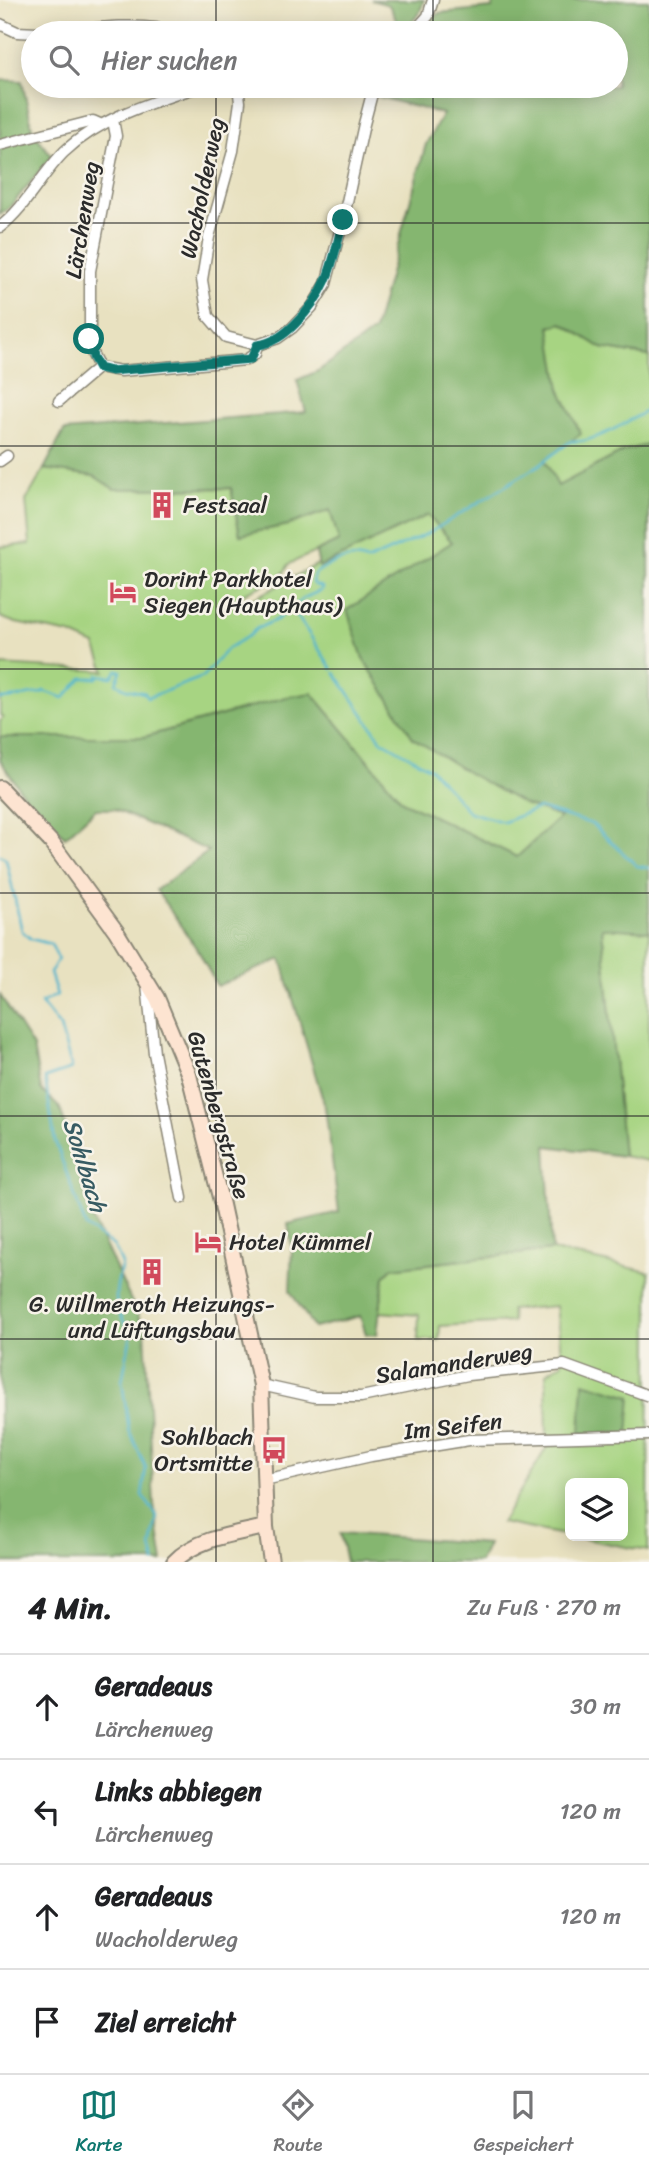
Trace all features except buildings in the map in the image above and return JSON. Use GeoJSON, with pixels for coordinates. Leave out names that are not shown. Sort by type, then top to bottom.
{"type":"FeatureCollection","features":[{"type":"Feature","properties":{"kind":"street"},"geometry":{"type":"LineString","coordinates":[[424,21],[433,0]]}},
{"type":"Feature","properties":{"kind":"street"},"geometry":{"type":"LineString","coordinates":[[0,24],[21,32]]}},
{"type":"Feature","properties":{"kind":"street"},"geometry":{"type":"LineString","coordinates":[[0,227],[11,218],[64,153],[102,125],[129,111],[166,98]]}},
{"type":"Feature","properties":{"kind":"street","name":"Wacholderweg"},"geometry":{"type":"LineString","coordinates":[[240,98],[233,151],[209,237],[202,280],[208,316],[226,337],[257,345]]}},
{"type":"Feature","properties":{"kind":"street"},"geometry":{"type":"LineString","coordinates":[[59,401],[99,368],[121,371],[246,360],[255,354],[257,345],[278,338],[292,328],[312,307],[326,284],[371,98]]}},
{"type":"Feature","properties":{"kind":"street","name":"Lärchenweg"},"geometry":{"type":"LineString","coordinates":[[99,368],[90,349],[90,271],[116,136],[113,120]]}},
{"type":"Feature","properties":{"kind":"street"},"geometry":{"type":"LineString","coordinates":[[0,145],[93,121],[102,125]]}},
{"type":"Feature","properties":{"kind":"street","name":"Gutenbergstraße"},"geometry":{"type":"LineString","coordinates":[[0,788],[51,842],[116,931],[146,977],[171,1028],[189,1075],[222,1205],[261,1385],[265,1527],[271,1562]]}},
{"type":"Feature","properties":{"kind":"street"},"geometry":{"type":"LineString","coordinates":[[146,977],[154,1053],[181,1198]]}},
{"type":"Feature","properties":{"kind":"street","name":"Salamanderweg"},"geometry":{"type":"LineString","coordinates":[[261,1385],[315,1397],[361,1397],[468,1376],[564,1365],[649,1396]]}},
{"type":"Feature","properties":{"kind":"street","name":"Im Seifen"},"geometry":{"type":"LineString","coordinates":[[264,1480],[371,1455],[469,1440],[649,1434]]}},
{"type":"Feature","properties":{"kind":"street"},"geometry":{"type":"LineString","coordinates":[[178,1558],[204,1542],[265,1527]]}},
{"type":"Feature","properties":{"kind":"green space"},"geometry":{"type":"Polygon","coordinates":[[[371,0],[424,0],[419,14],[412,21],[397,21],[389,5],[371,0]]]}},
{"type":"Feature","properties":{"kind":"green space"},"geometry":{"type":"Polygon","coordinates":[[[495,0],[649,0],[649,356],[602,348],[562,323],[550,327],[560,389],[581,434],[545,460],[558,486],[624,451],[649,444],[649,931],[602,928],[623,1156],[546,1146],[552,1250],[392,1268],[384,1276],[377,1335],[366,1334],[360,1316],[314,1328],[290,1291],[292,1247],[288,1224],[339,1212],[325,1107],[281,959],[217,986],[199,952],[156,890],[209,851],[114,809],[96,809],[65,837],[23,794],[0,760],[0,737],[144,737],[287,697],[312,693],[402,801],[517,857],[560,817],[526,805],[413,738],[363,658],[347,610],[452,542],[428,515],[319,567],[316,552],[339,541],[330,510],[288,525],[240,535],[231,488],[114,489],[94,476],[44,469],[64,431],[306,412],[297,380],[318,371],[374,331],[426,144],[443,114],[383,98],[628,98],[628,21],[432,21],[439,13],[492,8],[495,0]]]}},
{"type":"Feature","properties":{"kind":"green space"},"geometry":{"type":"Polygon","coordinates":[[[0,80],[21,81],[21,98],[26,98],[33,132],[52,156],[10,207],[0,215],[0,80]]]}},
{"type":"Feature","properties":{"kind":"green space"},"geometry":{"type":"Polygon","coordinates":[[[562,323],[602,348],[649,356],[649,822],[574,905],[508,853],[402,801],[312,693],[287,697],[144,737],[0,737],[0,721],[3,718],[0,715],[0,665],[105,671],[95,645],[70,634],[0,617],[0,547],[30,544],[26,501],[44,469],[95,476],[114,489],[231,488],[240,535],[288,525],[330,510],[339,541],[289,564],[281,576],[243,594],[217,612],[253,599],[342,551],[549,327],[562,323]]]}},
{"type":"Feature","properties":{"kind":"green space"},"geometry":{"type":"Polygon","coordinates":[[[602,927],[649,931],[649,1161],[623,1156],[602,927]]]}},
{"type":"Feature","properties":{"kind":"green space"},"geometry":{"type":"Polygon","coordinates":[[[0,995],[33,1047],[41,1090],[60,1108],[93,1220],[145,1330],[154,1504],[163,1562],[0,1562],[0,995]]]}},
{"type":"Feature","properties":{"kind":"green space"},"geometry":{"type":"Polygon","coordinates":[[[552,1250],[649,1272],[648,1551],[596,1541],[628,1541],[628,1478],[565,1478],[565,1535],[501,1523],[547,1447],[546,1373],[562,1363],[556,1306],[511,1310],[512,1322],[440,1326],[439,1340],[418,1340],[419,1315],[380,1312],[384,1276],[392,1268],[552,1250]]]}},
{"type":"Feature","properties":{"kind":"green space"},"geometry":{"type":"Polygon","coordinates":[[[583,1382],[631,1396],[628,1435],[580,1433],[583,1382]]]}},
{"type":"Feature","properties":{"kind":"green space"},"geometry":{"type":"Polygon","coordinates":[[[340,1533],[488,1544],[480,1562],[346,1562],[340,1533]]]}},
{"type":"Feature","properties":{"kind":"waterway"},"geometry":{"type":"LineString","coordinates":[[0,699],[43,691],[64,698],[82,678],[98,678],[98,675],[112,677],[117,670],[121,671],[116,683],[126,689],[145,693],[147,698],[203,677],[227,649],[256,629],[278,619],[304,598],[322,590],[322,587],[312,582],[314,574],[320,570],[346,559],[367,561],[429,533],[539,465],[571,441],[600,436],[649,409]]}},
{"type":"Feature","properties":{"kind":"waterway"},"geometry":{"type":"LineString","coordinates":[[292,608],[332,669]]}},
{"type":"Feature","properties":{"kind":"waterway"},"geometry":{"type":"LineString","coordinates":[[335,673],[381,740],[431,769],[469,812],[504,822],[539,808],[592,824],[637,866],[649,868]]}},
{"type":"Feature","properties":{"kind":"waterway","name":"Sohlbach"},"geometry":{"type":"LineString","coordinates":[[0,855],[6,859],[22,931],[31,939],[51,944],[58,959],[50,973],[57,995],[41,1003],[60,1027],[72,1069],[45,1078],[55,1141],[86,1227],[114,1246],[122,1264],[116,1301],[131,1335],[122,1381],[129,1430],[146,1468],[142,1495],[157,1516],[151,1547],[155,1562]]}},
{"type":"Feature","properties":{"kind":"place","name":"Festsaal"},"geometry":{"type":"Point","coordinates":[162,505]}},
{"type":"Feature","properties":{"kind":"place","name":"Dorint Parkhotel Siegen (Haupthaus)"},"geometry":{"type":"Point","coordinates":[123,592]}},
{"type":"Feature","properties":{"kind":"place","name":"Hotel Kümmel"},"geometry":{"type":"Point","coordinates":[208,1242]}},
{"type":"Feature","properties":{"kind":"place","name":"G. Willmeroth Heizungs- und Lüftungsbau"},"geometry":{"type":"Point","coordinates":[152,1272]}},
{"type":"Feature","properties":{"kind":"place","name":"Sohlbach Ortsmitte"},"geometry":{"type":"Point","coordinates":[274,1450]}},
{"type":"Feature","properties":{"kind":"route"},"geometry":{"type":"LineString","coordinates":[[89,339],[90,349],[99,368],[111,371],[251,359],[257,345],[266,344],[292,328],[319,298],[331,271],[343,220]]}}]}
